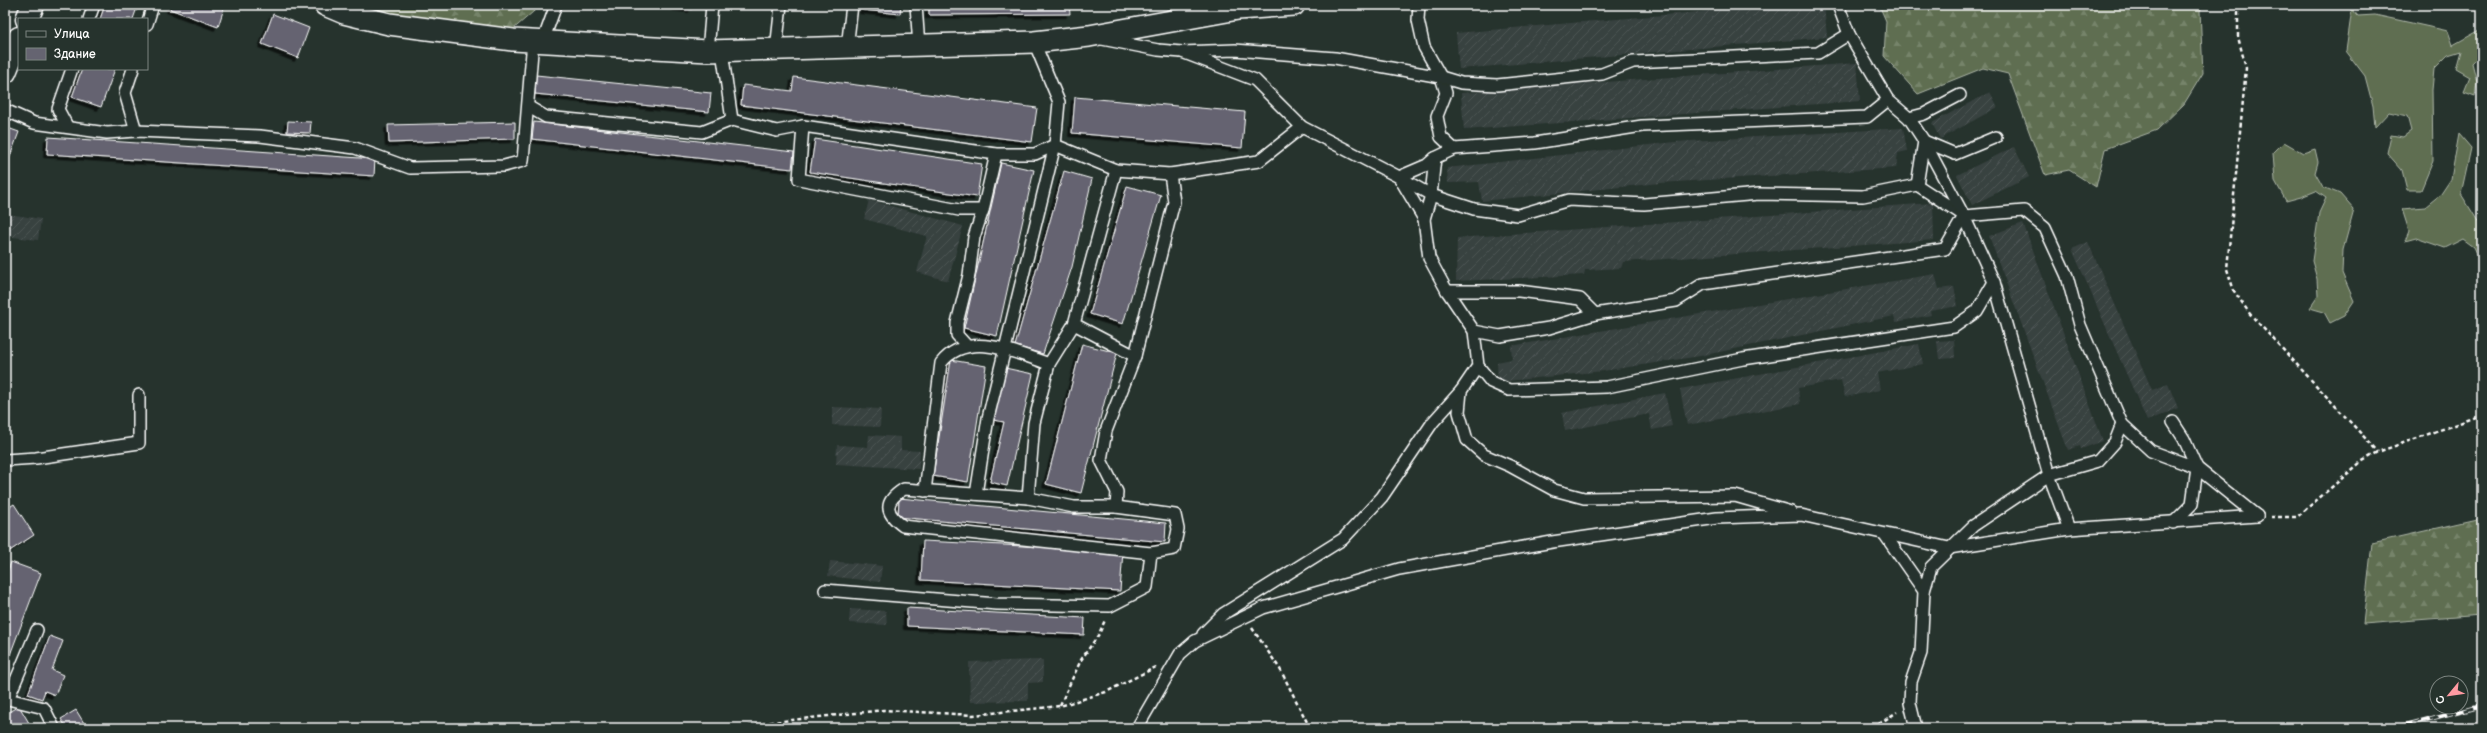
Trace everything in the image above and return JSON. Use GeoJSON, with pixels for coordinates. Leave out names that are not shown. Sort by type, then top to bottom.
{"type":"FeatureCollection","features":[{"type":"Feature","properties":{"kind":"street"},"geometry":{"type":"LineString","coordinates":[[27,18],[33,5]]}},
{"type":"Feature","properties":{"kind":"street"},"geometry":{"type":"LineString","coordinates":[[325,5],[344,13],[389,24],[538,41],[715,51],[1034,42],[1089,36],[1238,9],[1294,5]]}},
{"type":"Feature","properties":{"kind":"street"},"geometry":{"type":"LineString","coordinates":[[5,72],[18,40]]}},
{"type":"Feature","properties":{"kind":"lane"},"geometry":{"type":"LineString","coordinates":[[89,18],[94,5]]}},
{"type":"Feature","properties":{"kind":"lane"},"geometry":{"type":"LineString","coordinates":[[148,21],[153,5]]}},
{"type":"Feature","properties":{"kind":"lane"},"geometry":{"type":"LineString","coordinates":[[5,110],[34,123],[67,126],[107,133],[136,131],[260,136],[355,148],[410,168],[504,166],[523,161],[538,41],[556,5]]}},
{"type":"Feature","properties":{"kind":"lane"},"geometry":{"type":"LineString","coordinates":[[712,5],[715,51],[732,120]]}},
{"type":"Feature","properties":{"kind":"lane"},"geometry":{"type":"LineString","coordinates":[[776,50],[782,5]]}},
{"type":"Feature","properties":{"kind":"lane"},"geometry":{"type":"LineString","coordinates":[[847,48],[852,5]]}},
{"type":"Feature","properties":{"kind":"lane"},"geometry":{"type":"LineString","coordinates":[[916,5],[919,46]]}},
{"type":"Feature","properties":{"kind":"lane"},"geometry":{"type":"LineString","coordinates":[[1419,5],[1418,20],[1424,47],[1442,77],[1446,93],[1437,116],[1441,137],[1454,148]]}},
{"type":"Feature","properties":{"kind":"lane"},"geometry":{"type":"LineString","coordinates":[[1838,5],[1849,34],[1888,100],[1909,118],[1924,141],[1964,216],[1994,282],[2049,475],[2069,529]]}},
{"type":"Feature","properties":{"kind":"lane"},"geometry":{"type":"LineString","coordinates":[[1089,36],[1158,50],[1182,52],[1235,50],[1335,58],[1442,77],[1461,83],[1496,85],[1602,74],[1633,62],[1818,53],[1849,34]]}},
{"type":"Feature","properties":{"kind":"lane"},"geometry":{"type":"LineString","coordinates":[[976,494],[988,418],[1055,145],[1059,102],[1034,42]]}},
{"type":"Feature","properties":{"kind":"lane"},"geometry":{"type":"LineString","coordinates":[[1182,52],[1255,80],[1302,127],[1431,194],[1474,209],[1518,215],[1569,200],[1644,204],[1759,194],[1863,196],[1917,185],[1964,216],[2024,211],[2045,228],[2067,276],[2080,325],[2122,424],[2151,451],[2197,468],[2257,516]]}},
{"type":"Feature","properties":{"kind":"lane"},"geometry":{"type":"LineString","coordinates":[[67,126],[58,109],[72,70]]}},
{"type":"Feature","properties":{"kind":"lane"},"geometry":{"type":"LineString","coordinates":[[133,70],[125,93],[136,131]]}},
{"type":"Feature","properties":{"kind":"lane"},"geometry":{"type":"LineString","coordinates":[[1909,118],[1924,114],[1960,95]]}},
{"type":"Feature","properties":{"kind":"lane"},"geometry":{"type":"LineString","coordinates":[[1399,177],[1427,165],[1435,158],[1454,148],[1535,143],[1642,126],[1867,117],[1888,100]]}},
{"type":"Feature","properties":{"kind":"lane"},"geometry":{"type":"LineString","coordinates":[[529,106],[546,117],[702,132],[732,120],[777,131],[803,126],[996,154],[1035,154],[1055,145],[1116,170],[1170,174],[1259,161],[1302,127]]}},
{"type":"Feature","properties":{"kind":"lane"},"geometry":{"type":"LineString","coordinates":[[803,126],[799,179],[959,210],[983,210]]}},
{"type":"Feature","properties":{"kind":"lane"},"geometry":{"type":"LineString","coordinates":[[1924,141],[1955,154],[1996,137]]}},
{"type":"Feature","properties":{"kind":"lane"},"geometry":{"type":"LineString","coordinates":[[1917,185],[1924,141]]}},
{"type":"Feature","properties":{"kind":"lane"},"geometry":{"type":"LineString","coordinates":[[967,346],[957,335],[957,323],[969,275],[974,237],[983,210],[996,154]]}},
{"type":"Feature","properties":{"kind":"lane"},"geometry":{"type":"LineString","coordinates":[[1435,158],[1431,194],[1424,219],[1429,258],[1447,291],[1474,331],[1478,366],[1491,382],[1509,390],[1608,387],[1743,359],[1954,327],[1977,311],[1994,282]]}},
{"type":"Feature","properties":{"kind":"lane"},"geometry":{"type":"LineString","coordinates":[[1028,498],[1034,423],[1049,364],[1074,324],[1116,170]]}},
{"type":"Feature","properties":{"kind":"lane"},"geometry":{"type":"LineString","coordinates":[[1116,507],[1117,492],[1101,460],[1106,431],[1135,356],[1174,202],[1170,174]]}},
{"type":"Feature","properties":{"kind":"lane"},"geometry":{"type":"LineString","coordinates":[[1399,177],[1424,219]]}},
{"type":"Feature","properties":{"kind":"lane"},"geometry":{"type":"LineString","coordinates":[[1474,331],[1500,336],[1549,328],[1595,314],[1676,300],[1703,284],[1945,249],[1964,216]]}},
{"type":"Feature","properties":{"kind":"lane"},"geometry":{"type":"LineString","coordinates":[[1447,291],[1518,291],[1580,299],[1595,314]]}},
{"type":"Feature","properties":{"kind":"lane"},"geometry":{"type":"LineString","coordinates":[[1074,324],[1135,356]]}},
{"type":"Feature","properties":{"kind":"lane"},"geometry":{"type":"LineString","coordinates":[[925,491],[941,363],[949,353],[967,346],[993,346],[1049,364]]}},
{"type":"Feature","properties":{"kind":"lane"},"geometry":{"type":"LineString","coordinates":[[1137,728],[1180,654],[1223,614],[1342,539],[1382,498],[1433,422],[1461,391],[1478,366]]}},
{"type":"Feature","properties":{"kind":"lane"},"geometry":{"type":"LineString","coordinates":[[1461,391],[1459,412],[1467,440],[1484,455],[1554,490],[1584,498],[1735,496],[1801,515],[1949,548],[2069,529],[2257,516]]}},
{"type":"Feature","properties":{"kind":"lane"},"geometry":{"type":"LineString","coordinates":[[5,460],[36,458],[139,442],[139,395]]}},
{"type":"Feature","properties":{"kind":"lane"},"geometry":{"type":"LineString","coordinates":[[2173,422],[2184,439],[2197,468],[2192,504],[2173,523]]}},
{"type":"Feature","properties":{"kind":"lane"},"geometry":{"type":"LineString","coordinates":[[1916,728],[1910,703],[1911,682],[1921,653],[1924,591],[1931,567],[1973,526],[2049,475],[2098,461],[2116,442],[2122,424]]}},
{"type":"Feature","properties":{"kind":"lane"},"geometry":{"type":"LineString","coordinates":[[904,489],[976,494],[1028,498],[1074,507],[1116,507],[1174,515],[1178,529],[1174,549],[1151,553],[922,529],[904,526],[892,517],[889,506],[893,496],[904,489]]}},
{"type":"Feature","properties":{"kind":"lane"},"geometry":{"type":"LineString","coordinates":[[1195,641],[1263,608],[1399,569],[1552,542],[1717,518],[1801,515]]}},
{"type":"Feature","properties":{"kind":"lane"},"geometry":{"type":"LineString","coordinates":[[1886,535],[1924,591]]}},
{"type":"Feature","properties":{"kind":"lane"},"geometry":{"type":"LineString","coordinates":[[825,590],[997,604],[1110,606],[1147,587],[1151,553]]}},
{"type":"Feature","properties":{"kind":"lane"},"geometry":{"type":"LineString","coordinates":[[37,630],[6,699],[44,708],[54,728]]}},
{"type":"Feature","properties":{"kind":"path"},"geometry":{"type":"LineString","coordinates":[[2238,5],[2238,37],[2246,68],[2227,269],[2234,291],[2250,314],[2378,452]]}},
{"type":"Feature","properties":{"kind":"path"},"geometry":{"type":"LineString","coordinates":[[2257,516],[2297,517],[2361,462],[2378,452],[2482,415]]}},
{"type":"Feature","properties":{"kind":"path"},"geometry":{"type":"LineString","coordinates":[[1060,706],[1081,660],[1099,634],[1110,606]]}},
{"type":"Feature","properties":{"kind":"path"},"geometry":{"type":"LineString","coordinates":[[1244,617],[1280,669],[1310,728]]}},
{"type":"Feature","properties":{"kind":"path"},"geometry":{"type":"LineString","coordinates":[[742,728],[773,722],[884,710],[973,715],[1060,706],[1106,692],[1180,654]]}},
{"type":"Feature","properties":{"kind":"path"},"geometry":{"type":"LineString","coordinates":[[1873,728],[1910,703]]}},
{"type":"Feature","properties":{"kind":"shaded area"},"geometry":{"type":"Polygon","coordinates":[[[1780,5],[1824,5],[1827,37],[1459,69],[1456,33],[1780,5]]]}},
{"type":"Feature","properties":{"kind":"shaded area"},"geometry":{"type":"Polygon","coordinates":[[[1857,63],[1860,101],[1464,130],[1461,93],[1857,63]]]}},
{"type":"Feature","properties":{"kind":"shaded area"},"geometry":{"type":"Polygon","coordinates":[[[1990,92],[1998,107],[1940,139],[1932,123],[1990,92]]]}},
{"type":"Feature","properties":{"kind":"shaded area"},"geometry":{"type":"Polygon","coordinates":[[[1903,128],[1907,151],[1898,153],[1896,168],[1660,183],[1482,201],[1479,182],[1448,183],[1447,168],[1675,142],[1903,128]]]}},
{"type":"Feature","properties":{"kind":"shaded area"},"geometry":{"type":"Polygon","coordinates":[[[2014,147],[2029,177],[1972,205],[1957,175],[2014,147]]]}},
{"type":"Feature","properties":{"kind":"shaded area"},"geometry":{"type":"Polygon","coordinates":[[[869,200],[963,226],[948,281],[917,272],[927,236],[864,219],[869,200]]]}},
{"type":"Feature","properties":{"kind":"shaded area"},"geometry":{"type":"Polygon","coordinates":[[[1933,203],[1934,240],[1623,262],[1621,268],[1585,270],[1584,275],[1456,281],[1457,238],[1933,203]]]}},
{"type":"Feature","properties":{"kind":"shaded area"},"geometry":{"type":"Polygon","coordinates":[[[5,210],[8,211],[8,214],[41,219],[38,240],[5,236],[5,210]]]}},
{"type":"Feature","properties":{"kind":"shaded area"},"geometry":{"type":"Polygon","coordinates":[[[2023,223],[2103,441],[2081,449],[2080,446],[2068,450],[1989,236],[2023,223]]]}},
{"type":"Feature","properties":{"kind":"shaded area"},"geometry":{"type":"Polygon","coordinates":[[[2088,242],[2152,390],[2168,384],[2178,408],[2147,421],[2072,249],[2088,242]]]}},
{"type":"Feature","properties":{"kind":"shaded area"},"geometry":{"type":"Polygon","coordinates":[[[1935,274],[1939,289],[1954,287],[1958,306],[1930,311],[1931,315],[1896,322],[1894,316],[1700,356],[1603,371],[1498,382],[1497,362],[1512,359],[1511,346],[1935,274]]]}},
{"type":"Feature","properties":{"kind":"shaded area"},"geometry":{"type":"Polygon","coordinates":[[[1954,340],[1955,358],[1939,359],[1937,341],[1954,340]]]}},
{"type":"Feature","properties":{"kind":"shaded area"},"geometry":{"type":"Polygon","coordinates":[[[1919,344],[1923,364],[1877,373],[1880,390],[1845,397],[1841,380],[1798,388],[1800,404],[1687,425],[1680,389],[1919,344]]]}},
{"type":"Feature","properties":{"kind":"shaded area"},"geometry":{"type":"Polygon","coordinates":[[[1665,393],[1672,426],[1652,430],[1649,414],[1565,431],[1562,413],[1665,393]]]}},
{"type":"Feature","properties":{"kind":"shaded area"},"geometry":{"type":"Polygon","coordinates":[[[832,407],[881,409],[880,427],[832,425],[832,407]]]}},
{"type":"Feature","properties":{"kind":"shaded area"},"geometry":{"type":"Polygon","coordinates":[[[869,435],[901,437],[901,450],[920,451],[919,469],[836,464],[837,445],[868,447],[869,435]]]}},
{"type":"Feature","properties":{"kind":"shaded area"},"geometry":{"type":"Polygon","coordinates":[[[830,561],[882,566],[880,582],[828,576],[830,561]]]}},
{"type":"Feature","properties":{"kind":"shaded area"},"geometry":{"type":"Polygon","coordinates":[[[850,609],[886,611],[887,625],[849,623],[850,609]]]}},
{"type":"Feature","properties":{"kind":"shaded area"},"geometry":{"type":"Polygon","coordinates":[[[1043,660],[1043,682],[1028,683],[1028,701],[970,702],[969,662],[1043,660]]]}},
{"type":"Feature","properties":{"kind":"green space"},"geometry":{"type":"Polygon","coordinates":[[[367,5],[541,5],[510,32],[376,12],[367,5]]]}},
{"type":"Feature","properties":{"kind":"green space"},"geometry":{"type":"Polygon","coordinates":[[[1879,5],[2203,5],[2200,11],[2203,73],[2184,104],[2157,130],[2105,149],[2096,187],[2069,170],[2045,175],[2008,74],[1983,68],[1918,94],[1884,56],[1886,21],[1879,5]]]}},
{"type":"Feature","properties":{"kind":"green space"},"geometry":{"type":"Polygon","coordinates":[[[2352,9],[2358,16],[2375,15],[2448,31],[2453,45],[2482,29],[2482,53],[2472,63],[2477,82],[2475,96],[2464,92],[2470,77],[2456,69],[2461,51],[2448,55],[2434,69],[2432,90],[2433,161],[2421,190],[2407,190],[2402,170],[2387,153],[2391,135],[2403,137],[2411,131],[2407,116],[2389,112],[2375,127],[2373,106],[2365,76],[2346,51],[2352,9]]]}},
{"type":"Feature","properties":{"kind":"green space"},"geometry":{"type":"Polygon","coordinates":[[[2459,134],[2471,148],[2461,194],[2479,223],[2482,222],[2482,256],[2479,258],[2474,247],[2463,239],[2445,248],[2416,238],[2405,241],[2409,231],[2402,209],[2425,207],[2441,194],[2451,179],[2459,134]]]}},
{"type":"Feature","properties":{"kind":"green space"},"geometry":{"type":"Polygon","coordinates":[[[2284,142],[2303,153],[2315,149],[2318,162],[2315,173],[2323,187],[2340,194],[2354,210],[2343,250],[2342,273],[2354,301],[2344,316],[2330,323],[2324,312],[2310,308],[2318,296],[2317,279],[2312,261],[2319,213],[2326,198],[2316,191],[2286,201],[2275,181],[2273,153],[2284,142]]]}},
{"type":"Feature","properties":{"kind":"green space"},"geometry":{"type":"Polygon","coordinates":[[[2482,518],[2482,615],[2363,624],[2372,543],[2482,518]]]}},
{"type":"Feature","properties":{"kind":"building"},"geometry":{"type":"Polygon","coordinates":[[[105,5],[138,5],[133,18],[100,18],[105,5]]]}},
{"type":"Feature","properties":{"kind":"building"},"geometry":{"type":"Polygon","coordinates":[[[171,5],[225,5],[218,27],[170,9],[171,5]]]}},
{"type":"Feature","properties":{"kind":"building"},"geometry":{"type":"Polygon","coordinates":[[[676,5],[693,5],[692,9],[676,7],[676,5]]]}},
{"type":"Feature","properties":{"kind":"building"},"geometry":{"type":"Polygon","coordinates":[[[863,5],[901,5],[900,14],[863,10],[863,5]]]}},
{"type":"Feature","properties":{"kind":"building"},"geometry":{"type":"Polygon","coordinates":[[[929,5],[1069,5],[1070,14],[929,15],[929,5]]]}},
{"type":"Feature","properties":{"kind":"building"},"geometry":{"type":"Polygon","coordinates":[[[273,14],[309,28],[298,58],[262,44],[273,14]]]}},
{"type":"Feature","properties":{"kind":"building"},"geometry":{"type":"Polygon","coordinates":[[[82,70],[115,70],[101,107],[72,97],[82,70]]]}},
{"type":"Feature","properties":{"kind":"building"},"geometry":{"type":"Polygon","coordinates":[[[536,75],[711,93],[709,112],[535,94],[536,75]]]}},
{"type":"Feature","properties":{"kind":"building"},"geometry":{"type":"Polygon","coordinates":[[[794,77],[1037,108],[1032,142],[741,105],[743,85],[792,91],[794,77]]]}},
{"type":"Feature","properties":{"kind":"building"},"geometry":{"type":"Polygon","coordinates":[[[1075,97],[1245,112],[1242,148],[1072,133],[1075,97]]]}},
{"type":"Feature","properties":{"kind":"building"},"geometry":{"type":"Polygon","coordinates":[[[288,121],[311,122],[310,133],[287,132],[288,121]]]}},
{"type":"Feature","properties":{"kind":"building"},"geometry":{"type":"Polygon","coordinates":[[[515,122],[515,139],[389,143],[388,125],[515,122]]]}},
{"type":"Feature","properties":{"kind":"building"},"geometry":{"type":"Polygon","coordinates":[[[534,122],[794,152],[792,169],[532,139],[534,122]]]}},
{"type":"Feature","properties":{"kind":"building"},"geometry":{"type":"Polygon","coordinates":[[[5,127],[19,132],[8,162],[5,161],[5,127]]]}},
{"type":"Feature","properties":{"kind":"building"},"geometry":{"type":"Polygon","coordinates":[[[48,137],[375,159],[374,176],[47,154],[48,137]]]}},
{"type":"Feature","properties":{"kind":"building"},"geometry":{"type":"Polygon","coordinates":[[[815,139],[982,164],[977,197],[810,172],[815,139]]]}},
{"type":"Feature","properties":{"kind":"building"},"geometry":{"type":"Polygon","coordinates":[[[1001,163],[1034,170],[997,336],[964,328],[1001,163]]]}},
{"type":"Feature","properties":{"kind":"building"},"geometry":{"type":"Polygon","coordinates":[[[1064,171],[1092,179],[1072,267],[1043,354],[1015,346],[1064,171]]]}},
{"type":"Feature","properties":{"kind":"building"},"geometry":{"type":"Polygon","coordinates":[[[1127,186],[1161,195],[1123,324],[1090,314],[1127,186]]]}},
{"type":"Feature","properties":{"kind":"building"},"geometry":{"type":"Polygon","coordinates":[[[1082,344],[1117,353],[1081,493],[1046,484],[1082,344]]]}},
{"type":"Feature","properties":{"kind":"building"},"geometry":{"type":"Polygon","coordinates":[[[951,360],[986,366],[968,482],[933,476],[951,360]]]}},
{"type":"Feature","properties":{"kind":"building"},"geometry":{"type":"Polygon","coordinates":[[[1005,368],[1033,374],[1007,486],[990,482],[1004,422],[993,420],[1005,368]]]}},
{"type":"Feature","properties":{"kind":"building"},"geometry":{"type":"Polygon","coordinates":[[[899,498],[1166,523],[1165,542],[898,517],[899,498]]]}},
{"type":"Feature","properties":{"kind":"building"},"geometry":{"type":"Polygon","coordinates":[[[14,504],[34,535],[5,554],[5,510],[14,504]]]}},
{"type":"Feature","properties":{"kind":"building"},"geometry":{"type":"Polygon","coordinates":[[[923,541],[1123,551],[1120,591],[921,580],[923,541]]]}},
{"type":"Feature","properties":{"kind":"building"},"geometry":{"type":"Polygon","coordinates":[[[11,562],[41,573],[5,668],[5,578],[11,562]]]}},
{"type":"Feature","properties":{"kind":"building"},"geometry":{"type":"Polygon","coordinates":[[[907,608],[1085,618],[1084,635],[907,626],[907,608]]]}},
{"type":"Feature","properties":{"kind":"building"},"geometry":{"type":"Polygon","coordinates":[[[50,636],[63,641],[52,670],[63,675],[55,695],[45,691],[42,699],[28,694],[50,636]]]}},
{"type":"Feature","properties":{"kind":"building"},"geometry":{"type":"Polygon","coordinates":[[[19,706],[32,728],[5,728],[5,714],[19,706]]]}},
{"type":"Feature","properties":{"kind":"building"},"geometry":{"type":"Polygon","coordinates":[[[76,710],[87,728],[67,728],[61,719],[76,710]]]}},
{"type":"Feature","properties":{"kind":"railway"},"geometry":{"type":"LineString","coordinates":[[2395,728],[2482,705]]}}]}
